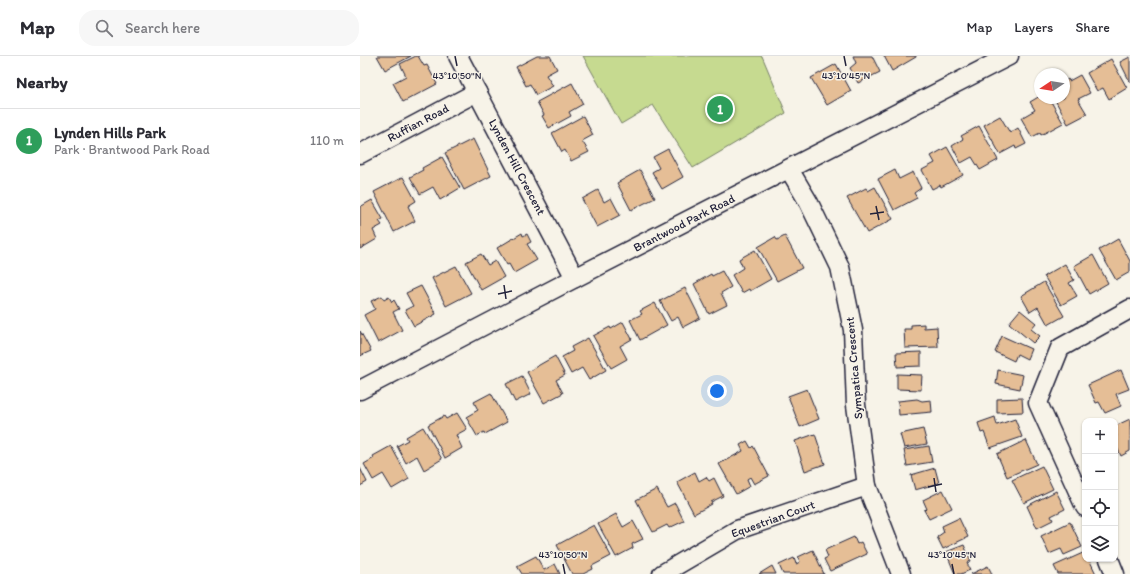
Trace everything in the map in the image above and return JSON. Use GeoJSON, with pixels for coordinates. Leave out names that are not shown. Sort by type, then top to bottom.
{"type":"FeatureCollection","features":[{"type":"Feature","properties":{"kind":"street","name":"Lynden Hill Crescent"},"geometry":{"type":"LineString","coordinates":[[458,56],[575,278]]}},
{"type":"Feature","properties":{"kind":"street","name":"Brantwood Park Road"},"geometry":{"type":"LineString","coordinates":[[360,390],[789,169],[977,63],[1009,56]]}},
{"type":"Feature","properties":{"kind":"street","name":"Ruffian Road"},"geometry":{"type":"LineString","coordinates":[[360,154],[477,92]]}},
{"type":"Feature","properties":{"kind":"street","name":"Sympatica Crescent"},"geometry":{"type":"LineString","coordinates":[[789,169],[809,203],[840,267],[853,330],[856,405],[867,486],[901,574]]}},
{"type":"Feature","properties":{"kind":"street"},"geometry":{"type":"LineString","coordinates":[[1082,500],[1038,403],[1060,348],[1130,309]]}},
{"type":"Feature","properties":{"kind":"street","name":"Equestrian Court"},"geometry":{"type":"LineString","coordinates":[[662,574],[737,530],[867,486]]}},
{"type":"Feature","properties":{"kind":"street"},"geometry":{"type":"LineString","coordinates":[[1110,562],[1115,574]]}},
{"type":"Feature","properties":{"kind":"green space"},"geometry":{"type":"Polygon","coordinates":[[[583,56],[762,56],[786,113],[693,168],[653,105],[621,124],[583,56]]]}},
{"type":"Feature","properties":{"kind":"building"},"geometry":{"type":"Polygon","coordinates":[[[377,56],[411,56],[385,70],[377,56]]]}},
{"type":"Feature","properties":{"kind":"building"},"geometry":{"type":"Polygon","coordinates":[[[418,56],[424,66],[427,65],[437,84],[403,102],[393,83],[406,76],[400,64],[418,56]]]}},
{"type":"Feature","properties":{"kind":"building"},"geometry":{"type":"Polygon","coordinates":[[[537,56],[550,56],[557,69],[546,75],[553,86],[536,95],[530,84],[526,86],[516,67],[537,56]]]}},
{"type":"Feature","properties":{"kind":"building"},"geometry":{"type":"Polygon","coordinates":[[[853,56],[872,56],[880,72],[858,83],[850,68],[856,63],[853,56]]]}},
{"type":"Feature","properties":{"kind":"building"},"geometry":{"type":"Polygon","coordinates":[[[884,56],[916,56],[916,57],[892,71],[884,56]]]}},
{"type":"Feature","properties":{"kind":"building"},"geometry":{"type":"Polygon","coordinates":[[[1130,57],[1130,82],[1120,62],[1130,57]]]}},
{"type":"Feature","properties":{"kind":"building"},"geometry":{"type":"Polygon","coordinates":[[[1111,59],[1127,88],[1109,99],[1103,88],[1097,91],[1087,73],[1111,59]]]}},
{"type":"Feature","properties":{"kind":"building"},"geometry":{"type":"Polygon","coordinates":[[[836,64],[851,91],[827,105],[811,78],[836,64]]]}},
{"type":"Feature","properties":{"kind":"building"},"geometry":{"type":"Polygon","coordinates":[[[1080,75],[1090,93],[1078,99],[1087,114],[1068,124],[1057,104],[1070,104],[1070,80],[1080,75]]]}},
{"type":"Feature","properties":{"kind":"building"},"geometry":{"type":"Polygon","coordinates":[[[572,83],[583,104],[569,112],[571,116],[549,128],[542,116],[544,115],[537,102],[572,83]]]}},
{"type":"Feature","properties":{"kind":"building"},"geometry":{"type":"Polygon","coordinates":[[[1034,100],[1034,104],[1052,104],[1063,123],[1041,135],[1040,133],[1032,137],[1021,118],[1035,110],[1030,102],[1034,100]]]}},
{"type":"Feature","properties":{"kind":"building"},"geometry":{"type":"Polygon","coordinates":[[[583,116],[593,135],[582,141],[589,152],[571,161],[565,150],[562,152],[552,133],[583,116]]]}},
{"type":"Feature","properties":{"kind":"building"},"geometry":{"type":"Polygon","coordinates":[[[1000,116],[1010,133],[1018,128],[1026,144],[1016,149],[1015,146],[1000,154],[984,125],[1000,116]]]}},
{"type":"Feature","properties":{"kind":"building"},"geometry":{"type":"Polygon","coordinates":[[[979,126],[998,160],[980,170],[972,157],[961,163],[952,146],[963,139],[961,136],[979,126]]]}},
{"type":"Feature","properties":{"kind":"building"},"geometry":{"type":"Polygon","coordinates":[[[473,139],[491,176],[464,190],[445,153],[473,139]]]}},
{"type":"Feature","properties":{"kind":"building"},"geometry":{"type":"Polygon","coordinates":[[[947,147],[963,175],[941,187],[940,185],[932,189],[922,170],[935,163],[931,156],[947,147]]]}},
{"type":"Feature","properties":{"kind":"building"},"geometry":{"type":"Polygon","coordinates":[[[668,149],[683,177],[662,189],[652,172],[659,168],[653,157],[668,149]]]}},
{"type":"Feature","properties":{"kind":"building"},"geometry":{"type":"Polygon","coordinates":[[[442,157],[460,188],[440,200],[433,187],[420,194],[410,177],[423,170],[422,168],[442,157]]]}},
{"type":"Feature","properties":{"kind":"building"},"geometry":{"type":"Polygon","coordinates":[[[640,170],[655,198],[631,210],[617,183],[640,170]]]}},
{"type":"Feature","properties":{"kind":"building"},"geometry":{"type":"Polygon","coordinates":[[[895,170],[899,179],[913,172],[921,188],[914,193],[917,198],[894,210],[878,179],[895,170]]]}},
{"type":"Feature","properties":{"kind":"building"},"geometry":{"type":"Polygon","coordinates":[[[403,177],[416,201],[408,206],[415,221],[394,232],[374,192],[403,177]]]}},
{"type":"Feature","properties":{"kind":"building"},"geometry":{"type":"Polygon","coordinates":[[[875,187],[893,219],[867,233],[847,198],[866,188],[868,191],[875,187]]]}},
{"type":"Feature","properties":{"kind":"building"},"geometry":{"type":"Polygon","coordinates":[[[598,190],[604,202],[611,198],[620,215],[597,227],[582,199],[598,190]]]}},
{"type":"Feature","properties":{"kind":"building"},"geometry":{"type":"Polygon","coordinates":[[[372,200],[383,219],[379,221],[382,225],[373,230],[377,239],[360,249],[360,207],[372,200]]]}},
{"type":"Feature","properties":{"kind":"building"},"geometry":{"type":"Polygon","coordinates":[[[522,233],[523,236],[527,234],[531,242],[527,244],[537,260],[514,273],[509,264],[507,265],[497,248],[522,233]]]}},
{"type":"Feature","properties":{"kind":"building"},"geometry":{"type":"Polygon","coordinates":[[[785,236],[802,268],[777,281],[758,247],[775,237],[777,240],[785,236]]]}},
{"type":"Feature","properties":{"kind":"building"},"geometry":{"type":"Polygon","coordinates":[[[1118,239],[1130,261],[1130,272],[1116,280],[1099,250],[1118,239]]]}},
{"type":"Feature","properties":{"kind":"building"},"geometry":{"type":"Polygon","coordinates":[[[755,250],[771,279],[750,291],[749,289],[742,293],[732,275],[743,268],[739,259],[755,250]]]}},
{"type":"Feature","properties":{"kind":"building"},"geometry":{"type":"Polygon","coordinates":[[[481,254],[488,265],[495,261],[504,277],[481,290],[466,262],[481,254]]]}},
{"type":"Feature","properties":{"kind":"building"},"geometry":{"type":"Polygon","coordinates":[[[1093,255],[1108,283],[1089,294],[1074,266],[1093,255]]]}},
{"type":"Feature","properties":{"kind":"building"},"geometry":{"type":"Polygon","coordinates":[[[1065,264],[1074,280],[1069,283],[1077,296],[1061,305],[1044,276],[1065,264]]]}},
{"type":"Feature","properties":{"kind":"building"},"geometry":{"type":"Polygon","coordinates":[[[456,266],[471,293],[446,306],[432,278],[456,266]]]}},
{"type":"Feature","properties":{"kind":"building"},"geometry":{"type":"Polygon","coordinates":[[[722,271],[731,287],[721,293],[727,305],[709,314],[694,284],[711,274],[712,276],[722,271]]]}},
{"type":"Feature","properties":{"kind":"building"},"geometry":{"type":"Polygon","coordinates":[[[1044,282],[1064,316],[1048,325],[1038,307],[1030,312],[1021,296],[1044,282]]]}},
{"type":"Feature","properties":{"kind":"building"},"geometry":{"type":"Polygon","coordinates":[[[421,286],[436,314],[414,326],[405,310],[413,306],[406,293],[421,286]]]}},
{"type":"Feature","properties":{"kind":"building"},"geometry":{"type":"Polygon","coordinates":[[[685,288],[700,318],[683,327],[678,317],[671,321],[660,301],[685,288]]]}},
{"type":"Feature","properties":{"kind":"building"},"geometry":{"type":"Polygon","coordinates":[[[382,296],[384,300],[389,297],[392,302],[394,300],[399,309],[393,312],[402,330],[378,343],[364,315],[375,309],[371,301],[382,296]]]}},
{"type":"Feature","properties":{"kind":"building"},"geometry":{"type":"Polygon","coordinates":[[[655,303],[667,325],[640,340],[630,320],[642,314],[640,311],[655,303]]]}},
{"type":"Feature","properties":{"kind":"building"},"geometry":{"type":"Polygon","coordinates":[[[1020,310],[1036,323],[1031,329],[1040,336],[1033,343],[1009,323],[1020,310]]]}},
{"type":"Feature","properties":{"kind":"building"},"geometry":{"type":"Polygon","coordinates":[[[623,322],[632,339],[620,346],[627,359],[611,368],[593,336],[610,327],[611,329],[623,322]]]}},
{"type":"Feature","properties":{"kind":"building"},"geometry":{"type":"Polygon","coordinates":[[[924,324],[924,328],[937,327],[938,347],[905,348],[904,329],[911,329],[911,325],[924,324]]]}},
{"type":"Feature","properties":{"kind":"building"},"geometry":{"type":"Polygon","coordinates":[[[360,331],[371,351],[360,356],[360,331]]]}},
{"type":"Feature","properties":{"kind":"building"},"geometry":{"type":"Polygon","coordinates":[[[1002,336],[1031,349],[1027,359],[1017,354],[1014,361],[995,352],[1002,336]]]}},
{"type":"Feature","properties":{"kind":"building"},"geometry":{"type":"Polygon","coordinates":[[[588,338],[606,370],[589,380],[582,368],[571,374],[562,357],[573,351],[571,347],[588,338]]]}},
{"type":"Feature","properties":{"kind":"building"},"geometry":{"type":"Polygon","coordinates":[[[921,352],[921,366],[897,367],[896,353],[921,352]]]}},
{"type":"Feature","properties":{"kind":"building"},"geometry":{"type":"Polygon","coordinates":[[[555,356],[565,375],[556,380],[563,393],[544,403],[527,372],[555,356]]]}},
{"type":"Feature","properties":{"kind":"building"},"geometry":{"type":"Polygon","coordinates":[[[998,370],[1023,375],[1020,389],[996,384],[998,370]]]}},
{"type":"Feature","properties":{"kind":"building"},"geometry":{"type":"Polygon","coordinates":[[[1121,370],[1129,389],[1116,394],[1121,406],[1105,413],[1099,402],[1096,403],[1088,385],[1121,370]]]}},
{"type":"Feature","properties":{"kind":"building"},"geometry":{"type":"Polygon","coordinates":[[[897,374],[922,375],[921,390],[897,389],[897,374]]]}},
{"type":"Feature","properties":{"kind":"building"},"geometry":{"type":"Polygon","coordinates":[[[522,376],[531,394],[515,402],[506,384],[522,376]]]}},
{"type":"Feature","properties":{"kind":"building"},"geometry":{"type":"Polygon","coordinates":[[[807,389],[819,419],[800,427],[788,396],[807,389]]]}},
{"type":"Feature","properties":{"kind":"building"},"geometry":{"type":"Polygon","coordinates":[[[491,393],[507,422],[485,434],[484,432],[477,436],[466,417],[478,410],[474,402],[491,393]]]}},
{"type":"Feature","properties":{"kind":"building"},"geometry":{"type":"Polygon","coordinates":[[[1022,398],[1023,412],[997,413],[997,399],[1022,398]]]}},
{"type":"Feature","properties":{"kind":"building"},"geometry":{"type":"Polygon","coordinates":[[[917,399],[922,401],[931,400],[932,412],[899,415],[898,401],[917,399]]]}},
{"type":"Feature","properties":{"kind":"building"},"geometry":{"type":"Polygon","coordinates":[[[457,413],[467,429],[456,435],[462,448],[445,458],[428,425],[444,416],[446,419],[457,413]]]}},
{"type":"Feature","properties":{"kind":"building"},"geometry":{"type":"Polygon","coordinates":[[[995,417],[997,425],[1015,419],[1022,437],[990,448],[984,432],[981,433],[978,423],[995,417]]]}},
{"type":"Feature","properties":{"kind":"building"},"geometry":{"type":"Polygon","coordinates":[[[1130,419],[1130,451],[1121,456],[1118,450],[1118,425],[1130,419]]]}},
{"type":"Feature","properties":{"kind":"building"},"geometry":{"type":"Polygon","coordinates":[[[423,427],[442,459],[424,470],[417,456],[406,463],[397,446],[408,440],[406,437],[423,427]]]}},
{"type":"Feature","properties":{"kind":"building"},"geometry":{"type":"Polygon","coordinates":[[[923,429],[927,444],[904,448],[900,434],[923,429]]]}},
{"type":"Feature","properties":{"kind":"building"},"geometry":{"type":"Polygon","coordinates":[[[815,434],[825,464],[805,471],[795,441],[815,434]]]}},
{"type":"Feature","properties":{"kind":"building"},"geometry":{"type":"Polygon","coordinates":[[[1026,440],[1037,464],[1007,477],[997,454],[1026,440]]]}},
{"type":"Feature","properties":{"kind":"building"},"geometry":{"type":"Polygon","coordinates":[[[747,441],[751,448],[753,446],[769,476],[754,484],[750,477],[747,479],[750,486],[736,494],[719,464],[743,451],[740,445],[747,441]]]}},
{"type":"Feature","properties":{"kind":"building"},"geometry":{"type":"Polygon","coordinates":[[[391,446],[409,479],[392,489],[383,474],[373,480],[364,464],[374,458],[373,456],[391,446]]]}},
{"type":"Feature","properties":{"kind":"building"},"geometry":{"type":"Polygon","coordinates":[[[929,446],[932,462],[907,466],[904,450],[929,446]]]}},
{"type":"Feature","properties":{"kind":"building"},"geometry":{"type":"Polygon","coordinates":[[[1042,466],[1053,489],[1024,503],[1012,480],[1042,466]]]}},
{"type":"Feature","properties":{"kind":"building"},"geometry":{"type":"Polygon","coordinates":[[[360,468],[367,482],[360,486],[360,468]]]}},
{"type":"Feature","properties":{"kind":"building"},"geometry":{"type":"Polygon","coordinates":[[[935,468],[939,483],[915,490],[911,475],[935,468]]]}},
{"type":"Feature","properties":{"kind":"building"},"geometry":{"type":"Polygon","coordinates":[[[695,472],[699,481],[706,477],[709,481],[714,478],[723,496],[711,502],[712,504],[694,514],[677,482],[695,472]]]}},
{"type":"Feature","properties":{"kind":"building"},"geometry":{"type":"Polygon","coordinates":[[[657,489],[667,507],[675,503],[684,521],[669,528],[667,525],[653,532],[636,500],[657,489]]]}},
{"type":"Feature","properties":{"kind":"building"},"geometry":{"type":"Polygon","coordinates":[[[943,490],[952,508],[929,519],[924,510],[927,509],[923,500],[943,490]]]}},
{"type":"Feature","properties":{"kind":"building"},"geometry":{"type":"Polygon","coordinates":[[[1056,491],[1065,509],[1051,516],[1053,520],[1037,528],[1027,506],[1056,491]]]}},
{"type":"Feature","properties":{"kind":"building"},"geometry":{"type":"Polygon","coordinates":[[[616,514],[623,527],[633,521],[643,539],[632,544],[633,548],[616,557],[598,524],[616,514]]]}},
{"type":"Feature","properties":{"kind":"building"},"geometry":{"type":"Polygon","coordinates":[[[959,518],[968,537],[943,549],[937,537],[944,532],[942,526],[959,518]]]}},
{"type":"Feature","properties":{"kind":"building"},"geometry":{"type":"Polygon","coordinates":[[[1070,522],[1082,547],[1064,555],[1061,549],[1049,554],[1041,536],[1070,522]]]}},
{"type":"Feature","properties":{"kind":"building"},"geometry":{"type":"Polygon","coordinates":[[[594,525],[611,556],[592,566],[593,569],[583,574],[572,574],[557,545],[594,525]]]}},
{"type":"Feature","properties":{"kind":"building"},"geometry":{"type":"Polygon","coordinates":[[[854,537],[857,544],[861,542],[867,554],[830,571],[824,559],[828,557],[825,550],[854,537]]]}},
{"type":"Feature","properties":{"kind":"building"},"geometry":{"type":"Polygon","coordinates":[[[964,545],[971,561],[967,563],[970,570],[961,574],[955,574],[946,552],[964,545]]]}},
{"type":"Feature","properties":{"kind":"building"},"geometry":{"type":"Polygon","coordinates":[[[813,550],[824,574],[783,574],[779,565],[794,558],[796,564],[800,562],[798,557],[813,550]]]}},
{"type":"Feature","properties":{"kind":"building"},"geometry":{"type":"Polygon","coordinates":[[[1082,553],[1082,562],[1090,562],[1096,574],[1058,574],[1054,566],[1082,553]]]}},
{"type":"Feature","properties":{"kind":"building"},"geometry":{"type":"Polygon","coordinates":[[[536,556],[544,570],[555,564],[560,574],[522,574],[517,566],[536,556]]]}},
{"type":"Feature","properties":{"kind":"building"},"geometry":{"type":"Polygon","coordinates":[[[772,566],[776,574],[759,574],[772,566]]]}},
{"type":"Feature","properties":{"kind":"building"},"geometry":{"type":"Polygon","coordinates":[[[988,566],[992,574],[971,574],[988,566]]]}},
{"type":"Feature","properties":{"kind":"place","name":"Lynden Hills Park"},"geometry":{"type":"Point","coordinates":[720,109]}}]}
